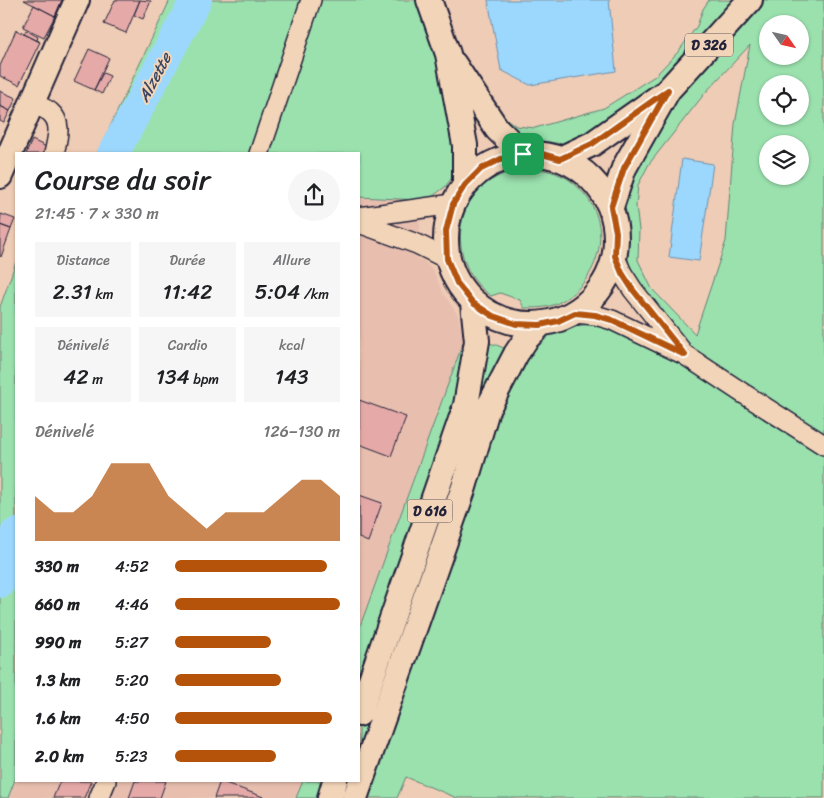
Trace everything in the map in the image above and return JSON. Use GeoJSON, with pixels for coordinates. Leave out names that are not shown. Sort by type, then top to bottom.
{"type":"FeatureCollection","features":[{"type":"Feature","properties":{"kind":"main road"},"geometry":{"type":"LineString","coordinates":[[0,176],[77,0]]}},
{"type":"Feature","properties":{"kind":"main road"},"geometry":{"type":"LineString","coordinates":[[430,0],[448,54],[465,145],[459,194],[446,231],[447,259],[457,283],[473,303],[493,316],[516,324],[540,325],[558,321],[575,313],[593,298],[607,279],[615,256],[616,232],[611,207],[598,186],[581,170],[560,159],[542,154],[523,154],[501,159],[481,169],[459,194]]}},
{"type":"Feature","properties":{"kind":"main road","name":"D 326"},"geometry":{"type":"LineString","coordinates":[[560,159],[592,144],[668,90],[750,0]]}},
{"type":"Feature","properties":{"kind":"main road"},"geometry":{"type":"LineString","coordinates":[[448,54],[497,129],[523,154]]}},
{"type":"Feature","properties":{"kind":"main road","name":"D 326"},"geometry":{"type":"LineString","coordinates":[[611,207],[624,168],[668,90]]}},
{"type":"Feature","properties":{"kind":"main road","name":"D 616"},"geometry":{"type":"LineString","coordinates":[[360,711],[466,406],[477,341],[473,303]]}},
{"type":"Feature","properties":{"kind":"main road","name":"D 616"},"geometry":{"type":"LineString","coordinates":[[355,798],[464,487],[486,410],[516,354],[526,339],[540,325]]}},
{"type":"Feature","properties":{"kind":"main road"},"geometry":{"type":"LineString","coordinates":[[330,798],[336,782]]}},
{"type":"Feature","properties":{"kind":"street"},"geometry":{"type":"LineString","coordinates":[[260,152],[310,0]]}},
{"type":"Feature","properties":{"kind":"street"},"geometry":{"type":"LineString","coordinates":[[32,104],[49,111],[57,119],[59,131],[54,152]]}},
{"type":"Feature","properties":{"kind":"street"},"geometry":{"type":"LineString","coordinates":[[360,216],[459,194]]}},
{"type":"Feature","properties":{"kind":"street"},"geometry":{"type":"LineString","coordinates":[[360,223],[417,244],[447,259]]}},
{"type":"Feature","properties":{"kind":"street"},"geometry":{"type":"LineString","coordinates":[[615,256],[622,273],[633,290],[685,355]]}},
{"type":"Feature","properties":{"kind":"street"},"geometry":{"type":"LineString","coordinates":[[575,313],[595,315],[612,320],[685,355],[824,445]]}},
{"type":"Feature","properties":{"kind":"street"},"geometry":{"type":"LineString","coordinates":[[99,798],[106,782]]}},
{"type":"Feature","properties":{"kind":"shaded area"},"geometry":{"type":"Polygon","coordinates":[[[360,197],[419,200],[420,227],[413,255],[424,261],[433,270],[443,293],[458,315],[464,340],[360,625],[360,197]]]}},
{"type":"Feature","properties":{"kind":"shaded area"},"geometry":{"type":"Polygon","coordinates":[[[15,780],[15,782],[303,782],[296,798],[8,798],[15,780]]]}},
{"type":"Feature","properties":{"kind":"green space"},"geometry":{"type":"Polygon","coordinates":[[[170,0],[196,0],[153,81],[202,0],[443,0],[460,50],[500,114],[516,126],[535,128],[604,108],[655,76],[678,52],[697,26],[703,9],[709,0],[824,0],[824,798],[457,798],[406,777],[397,798],[296,798],[303,782],[360,782],[360,626],[464,340],[497,345],[526,360],[534,347],[547,337],[563,329],[597,324],[684,354],[630,270],[628,259],[629,233],[625,206],[627,188],[668,91],[575,142],[562,144],[530,139],[515,133],[449,55],[458,147],[454,175],[445,187],[433,196],[419,200],[360,197],[360,152],[98,152],[170,0]],[[750,45],[705,93],[649,164],[638,185],[636,206],[639,230],[638,260],[652,289],[695,334],[726,241],[735,124],[750,45]]]}},
{"type":"Feature","properties":{"kind":"green space"},"geometry":{"type":"Polygon","coordinates":[[[522,168],[551,172],[571,181],[586,196],[594,210],[599,225],[600,241],[597,256],[583,283],[572,294],[554,305],[546,307],[524,308],[520,300],[500,293],[491,296],[478,285],[469,271],[463,256],[460,240],[466,209],[475,195],[495,178],[522,168]]]}},
{"type":"Feature","properties":{"kind":"green space"},"geometry":{"type":"Polygon","coordinates":[[[15,265],[15,780],[8,798],[0,798],[0,307],[15,265]]]}},
{"type":"Feature","properties":{"kind":"water"},"geometry":{"type":"Polygon","coordinates":[[[196,0],[202,0],[145,93],[196,0]]]}},
{"type":"Feature","properties":{"kind":"water"},"geometry":{"type":"Polygon","coordinates":[[[488,0],[609,0],[616,71],[530,85],[501,70],[488,0]]]}},
{"type":"Feature","properties":{"kind":"water"},"geometry":{"type":"Polygon","coordinates":[[[682,159],[713,164],[699,261],[669,257],[682,159]]]}},
{"type":"Feature","properties":{"kind":"building"},"geometry":{"type":"Polygon","coordinates":[[[24,0],[62,0],[55,16],[24,0]]]}},
{"type":"Feature","properties":{"kind":"building"},"geometry":{"type":"Polygon","coordinates":[[[115,0],[140,0],[126,33],[104,24],[115,0]]]}},
{"type":"Feature","properties":{"kind":"building"},"geometry":{"type":"Polygon","coordinates":[[[140,0],[151,1],[143,19],[134,15],[140,0]]]}},
{"type":"Feature","properties":{"kind":"building"},"geometry":{"type":"Polygon","coordinates":[[[34,5],[55,16],[44,37],[23,27],[34,5]]]}},
{"type":"Feature","properties":{"kind":"building"},"geometry":{"type":"Polygon","coordinates":[[[16,30],[40,42],[19,85],[0,76],[0,66],[16,30]]]}},
{"type":"Feature","properties":{"kind":"building"},"geometry":{"type":"Polygon","coordinates":[[[26,30],[38,37],[37,40],[40,42],[24,34],[26,30]]]}},
{"type":"Feature","properties":{"kind":"building"},"geometry":{"type":"Polygon","coordinates":[[[89,49],[109,58],[94,90],[74,81],[89,49]]]}},
{"type":"Feature","properties":{"kind":"building"},"geometry":{"type":"Polygon","coordinates":[[[103,73],[110,76],[102,94],[94,90],[103,73]]]}},
{"type":"Feature","properties":{"kind":"building"},"geometry":{"type":"Polygon","coordinates":[[[0,91],[16,98],[10,111],[0,106],[0,91]]]}},
{"type":"Feature","properties":{"kind":"building"},"geometry":{"type":"Polygon","coordinates":[[[0,106],[10,111],[4,123],[0,121],[0,106]]]}},
{"type":"Feature","properties":{"kind":"building"},"geometry":{"type":"Polygon","coordinates":[[[32,140],[49,148],[48,152],[27,152],[32,140]]]}},
{"type":"Feature","properties":{"kind":"building"},"geometry":{"type":"Polygon","coordinates":[[[1,214],[15,219],[11,229],[0,225],[1,214]]]}},
{"type":"Feature","properties":{"kind":"building"},"geometry":{"type":"Polygon","coordinates":[[[0,225],[11,229],[1,257],[0,256],[0,225]]]}},
{"type":"Feature","properties":{"kind":"building"},"geometry":{"type":"Polygon","coordinates":[[[360,400],[406,417],[391,456],[360,444],[360,400]]]}},
{"type":"Feature","properties":{"kind":"building"},"geometry":{"type":"Polygon","coordinates":[[[360,495],[382,503],[368,542],[360,538],[360,495]]]}},
{"type":"Feature","properties":{"kind":"building"},"geometry":{"type":"Polygon","coordinates":[[[60,782],[91,782],[84,798],[53,798],[60,782]]]}},
{"type":"Feature","properties":{"kind":"building"},"geometry":{"type":"Polygon","coordinates":[[[135,782],[166,782],[160,798],[129,798],[135,782]]]}},
{"type":"Feature","properties":{"kind":"building"},"geometry":{"type":"Polygon","coordinates":[[[220,782],[223,782],[266,798],[214,798],[220,782]]]}},
{"type":"Feature","properties":{"kind":"waterway","name":"Alzette"},"geometry":{"type":"LineString","coordinates":[[114,152],[196,0]]}},
{"type":"Feature","properties":{"kind":"waterway","name":"Alzette"},"geometry":{"type":"LineString","coordinates":[[0,582],[15,537]]}},
{"type":"Feature","properties":{"kind":"route"},"geometry":{"type":"LineString","coordinates":[[668,90],[624,168],[611,207],[616,232],[615,256],[622,273],[633,290],[685,355],[612,320],[595,315],[575,313],[558,321],[540,325],[516,324],[493,316],[473,303],[457,283],[447,259],[446,231],[453,204],[465,185],[481,169],[501,159],[523,154],[542,154],[560,159],[592,144],[668,90]]}}]}
